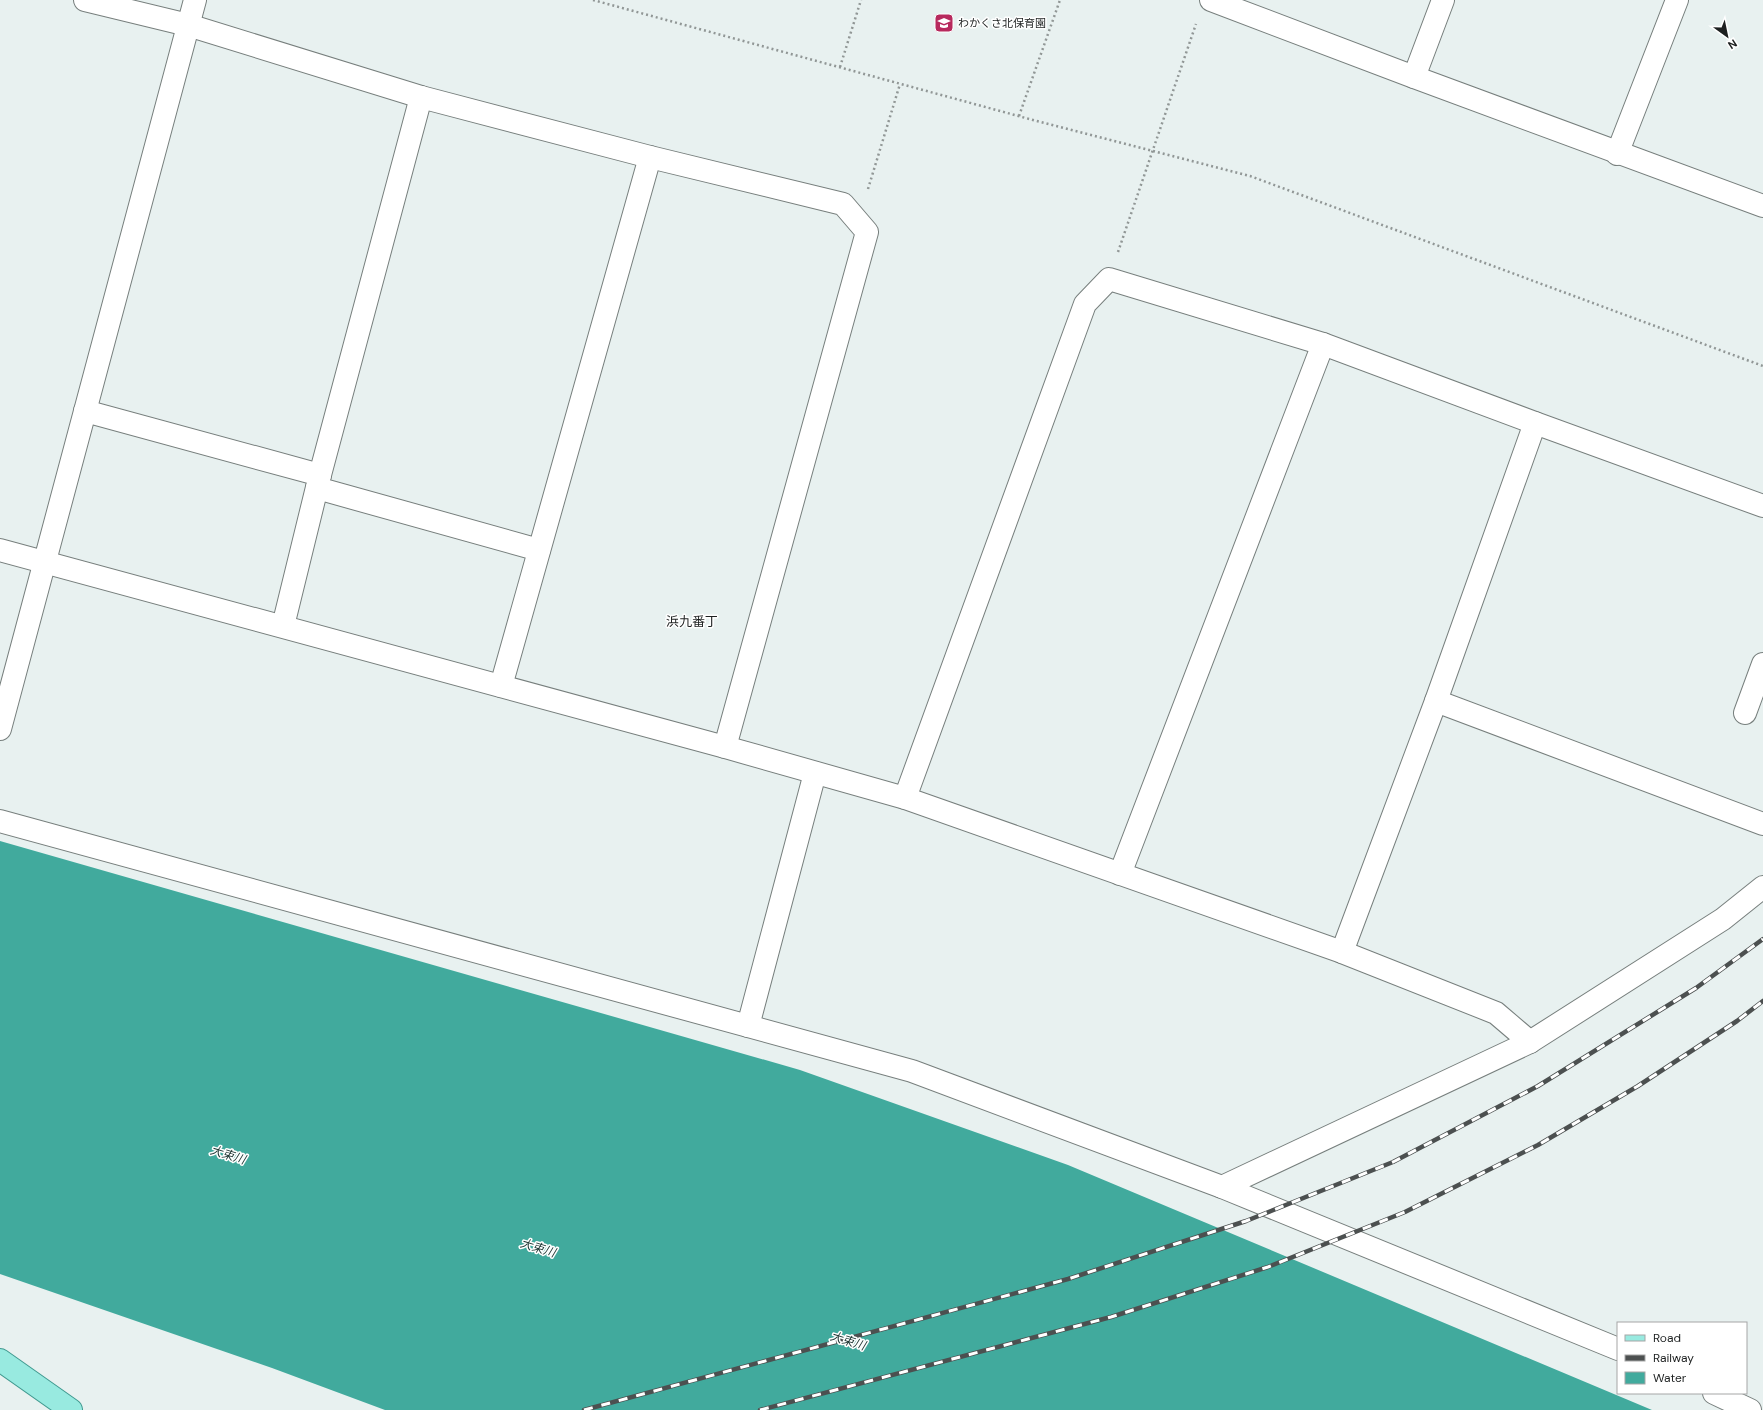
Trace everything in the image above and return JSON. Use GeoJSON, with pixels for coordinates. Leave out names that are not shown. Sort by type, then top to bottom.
{"type":"FeatureCollection","features":[{"type":"Feature","properties":{"kind":"main road"},"geometry":{"type":"LineString","coordinates":[[0,1360],[71,1410]]}},
{"type":"Feature","properties":{"kind":"street"},"geometry":{"type":"LineString","coordinates":[[85,0],[188,25],[421,97],[650,157],[843,204],[867,232],[725,747]]}},
{"type":"Feature","properties":{"kind":"street"},"geometry":{"type":"LineString","coordinates":[[0,729],[195,0]]}},
{"type":"Feature","properties":{"kind":"street"},"geometry":{"type":"LineString","coordinates":[[1211,0],[1617,154],[1763,206]]}},
{"type":"Feature","properties":{"kind":"street"},"geometry":{"type":"LineString","coordinates":[[1414,77],[1443,0]]}},
{"type":"Feature","properties":{"kind":"street"},"geometry":{"type":"LineString","coordinates":[[1617,154],[1677,0]]}},
{"type":"Feature","properties":{"kind":"street"},"geometry":{"type":"LineString","coordinates":[[283,626],[318,481],[421,97]]}},
{"type":"Feature","properties":{"kind":"street"},"geometry":{"type":"LineString","coordinates":[[501,686],[650,157]]}},
{"type":"Feature","properties":{"kind":"street"},"geometry":{"type":"LineString","coordinates":[[905,798],[1085,304],[1109,279],[1323,344],[1763,506]]}},
{"type":"Feature","properties":{"kind":"street"},"geometry":{"type":"LineString","coordinates":[[1120,874],[1323,344]]}},
{"type":"Feature","properties":{"kind":"street"},"geometry":{"type":"LineString","coordinates":[[85,411],[318,481],[539,550]]}},
{"type":"Feature","properties":{"kind":"street"},"geometry":{"type":"LineString","coordinates":[[1342,952],[1436,700],[1535,423]]}},
{"type":"Feature","properties":{"kind":"street"},"geometry":{"type":"LineString","coordinates":[[0,550],[725,747],[905,798],[1342,952],[1496,1013],[1530,1042]]}},
{"type":"Feature","properties":{"kind":"street"},"geometry":{"type":"LineString","coordinates":[[1745,713],[1763,664]]}},
{"type":"Feature","properties":{"kind":"street"},"geometry":{"type":"LineString","coordinates":[[1436,700],[1763,824]]}},
{"type":"Feature","properties":{"kind":"street"},"geometry":{"type":"LineString","coordinates":[[748,1026],[815,773]]}},
{"type":"Feature","properties":{"kind":"street"},"geometry":{"type":"LineString","coordinates":[[0,821],[912,1071],[1222,1187],[1617,1349]]}},
{"type":"Feature","properties":{"kind":"street"},"geometry":{"type":"LineString","coordinates":[[1222,1187],[1530,1042],[1723,919],[1763,887]]}},
{"type":"Feature","properties":{"kind":"street"},"geometry":{"type":"LineString","coordinates":[[1716,1394],[1750,1410]]}},
{"type":"Feature","properties":{"kind":"path"},"geometry":{"type":"LineString","coordinates":[[593,0],[1019,116],[1250,176],[1763,366]]}},
{"type":"Feature","properties":{"kind":"path"},"geometry":{"type":"LineString","coordinates":[[840,67],[861,0]]}},
{"type":"Feature","properties":{"kind":"path"},"geometry":{"type":"LineString","coordinates":[[1019,116],[1060,0]]}},
{"type":"Feature","properties":{"kind":"path"},"geometry":{"type":"LineString","coordinates":[[1109,279],[1197,22]]}},
{"type":"Feature","properties":{"kind":"path"},"geometry":{"type":"LineString","coordinates":[[859,223],[900,84]]}},
{"type":"Feature","properties":{"kind":"water","name":"大束川"},"geometry":{"type":"Polygon","coordinates":[[[0,841],[800,1070],[1068,1165],[1652,1410],[385,1410],[272,1368],[0,1274],[0,841]]]}},
{"type":"Feature","properties":{"kind":"railway"},"geometry":{"type":"LineString","coordinates":[[584,1410],[1068,1279],[1246,1221],[1393,1162],[1538,1086],[1696,988],[1763,939]]}},
{"type":"Feature","properties":{"kind":"railway"},"geometry":{"type":"LineString","coordinates":[[760,1410],[1111,1317],[1268,1267],[1405,1212],[1538,1145],[1638,1086],[1737,1021],[1763,1001]]}},
{"type":"Feature","properties":{"kind":"place","name":"わかくさ北保育園"},"geometry":{"type":"Point","coordinates":[944,23]}},
{"type":"Feature","properties":{"kind":"district","name":"浜九番丁"},"geometry":{"type":"Point","coordinates":[692,621]}}]}
